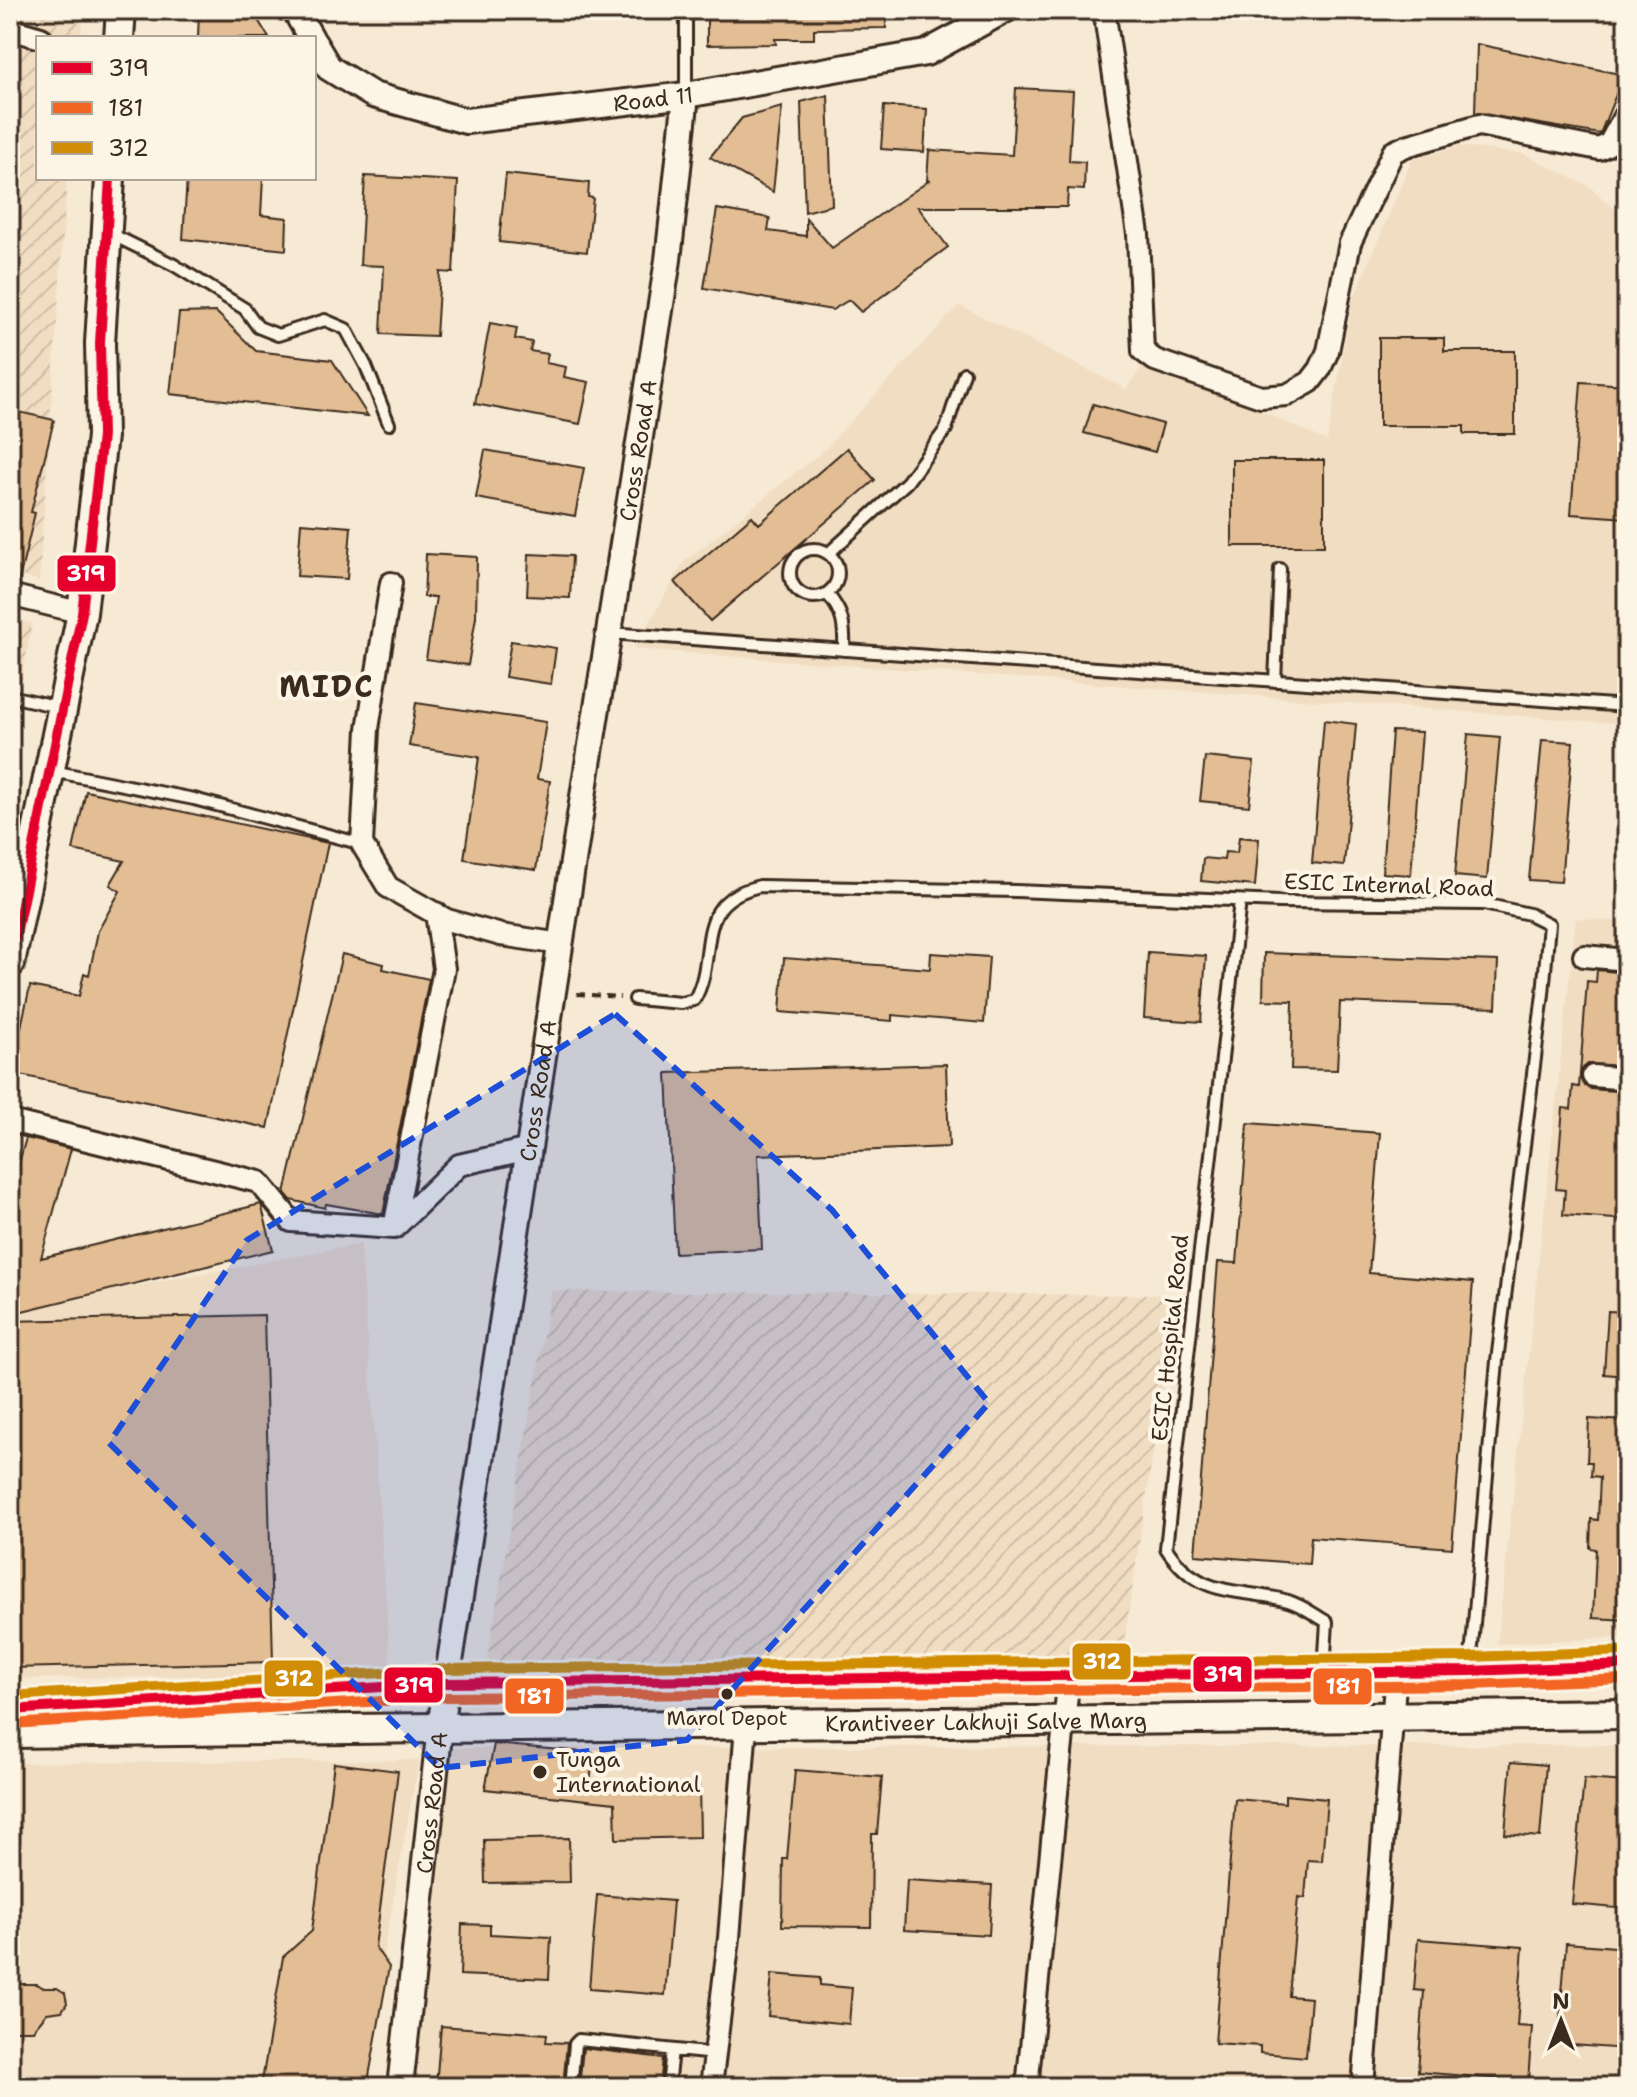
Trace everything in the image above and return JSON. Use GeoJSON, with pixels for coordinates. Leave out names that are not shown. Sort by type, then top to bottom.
{"type":"FeatureCollection","features":[{"type":"Feature","properties":{"kind":"main road"},"geometry":{"type":"LineString","coordinates":[[119,36],[121,10]]}},
{"type":"Feature","properties":{"kind":"main road"},"geometry":{"type":"LineString","coordinates":[[10,963],[82,613],[102,436],[100,343],[110,180]]}},
{"type":"Feature","properties":{"kind":"main road","name":"Krantiveer Lakhuji Salve Marg"},"geometry":{"type":"LineString","coordinates":[[10,1710],[447,1683],[1470,1671],[1627,1665]]}},
{"type":"Feature","properties":{"kind":"main road","name":"Krantiveer Lakhuji Salve Marg"},"geometry":{"type":"LineString","coordinates":[[10,1733],[1627,1714]]}},
{"type":"Feature","properties":{"kind":"street","name":"Road 11"},"geometry":{"type":"LineString","coordinates":[[295,10],[311,36]]}},
{"type":"Feature","properties":{"kind":"street","name":"Road 11"},"geometry":{"type":"LineString","coordinates":[[316,45],[329,68],[373,95],[466,121],[686,95],[926,53],[1005,10]]}},
{"type":"Feature","properties":{"kind":"street"},"geometry":{"type":"LineString","coordinates":[[1104,10],[1138,234],[1142,347],[1147,355],[1253,395],[1287,395],[1310,382],[1320,369],[1328,351],[1350,243],[1393,152],[1479,125],[1599,149],[1609,144],[1627,111]]}},
{"type":"Feature","properties":{"kind":"street"},"geometry":{"type":"LineString","coordinates":[[1119,10],[1118,26],[1149,226],[1147,232],[1138,234]]}},
{"type":"Feature","properties":{"kind":"street"},"geometry":{"type":"LineString","coordinates":[[10,29],[36,37]]}},
{"type":"Feature","properties":{"kind":"street","name":"Cross Road A"},"geometry":{"type":"LineString","coordinates":[[400,2087],[440,1727],[668,260],[686,95]]}},
{"type":"Feature","properties":{"kind":"street"},"geometry":{"type":"LineString","coordinates":[[391,583],[368,729],[362,844],[388,887],[447,920],[501,935],[561,944]]}},
{"type":"Feature","properties":{"kind":"street"},"geometry":{"type":"LineString","coordinates":[[10,595],[82,613]]}},
{"type":"Feature","properties":{"kind":"street"},"geometry":{"type":"LineString","coordinates":[[394,1228],[444,969],[436,913]]}},
{"type":"Feature","properties":{"kind":"street"},"geometry":{"type":"LineString","coordinates":[[1584,956],[1627,960]]}},
{"type":"Feature","properties":{"kind":"street"},"geometry":{"type":"LineString","coordinates":[[1593,1076],[1627,1079]]}},
{"type":"Feature","properties":{"kind":"street"},"geometry":{"type":"LineString","coordinates":[[10,1121],[259,1182],[291,1221],[394,1228],[459,1165],[529,1149]]}},
{"type":"Feature","properties":{"kind":"street"},"geometry":{"type":"LineString","coordinates":[[1363,2087],[1396,1672]]}},
{"type":"Feature","properties":{"kind":"street"},"geometry":{"type":"LineString","coordinates":[[1027,2087],[1069,1675]]}},
{"type":"Feature","properties":{"kind":"street"},"geometry":{"type":"LineString","coordinates":[[711,2087],[729,1938],[746,1726]]}},
{"type":"Feature","properties":{"kind":"lane"},"geometry":{"type":"LineString","coordinates":[[686,10],[686,95]]}},
{"type":"Feature","properties":{"kind":"lane"},"geometry":{"type":"LineString","coordinates":[[107,233],[174,265],[245,309],[258,327],[278,335],[325,320],[346,329],[366,366],[389,424]]}},
{"type":"Feature","properties":{"kind":"lane"},"geometry":{"type":"LineString","coordinates":[[829,553],[907,482],[946,429],[964,373]]}},
{"type":"Feature","properties":{"kind":"lane"},"geometry":{"type":"LineString","coordinates":[[813,548],[829,553],[838,566],[839,574],[837,582],[827,594],[812,597],[797,591],[790,578],[790,569],[797,555],[813,548]]}},
{"type":"Feature","properties":{"kind":"lane"},"geometry":{"type":"LineString","coordinates":[[1275,681],[1280,569]]}},
{"type":"Feature","properties":{"kind":"lane"},"geometry":{"type":"LineString","coordinates":[[827,594],[835,602],[845,629],[844,650]]}},
{"type":"Feature","properties":{"kind":"lane"},"geometry":{"type":"LineString","coordinates":[[609,633],[1627,706]]}},
{"type":"Feature","properties":{"kind":"lane"},"geometry":{"type":"LineString","coordinates":[[10,696],[63,708]]}},
{"type":"Feature","properties":{"kind":"lane"},"geometry":{"type":"LineString","coordinates":[[50,770],[194,799],[362,844]]}},
{"type":"Feature","properties":{"kind":"lane","name":"ESIC Internal Road"},"geometry":{"type":"LineString","coordinates":[[635,999],[681,1003],[694,1000],[703,985],[707,940],[714,919],[739,890],[760,886],[1016,891],[1240,901],[1484,904],[1529,914],[1549,924],[1497,1361],[1470,1671]]}},
{"type":"Feature","properties":{"kind":"lane","name":"ESIC Hospital Road"},"geometry":{"type":"LineString","coordinates":[[1240,901],[1166,1548],[1179,1568],[1219,1590],[1290,1601],[1327,1622],[1324,1672]]}},
{"type":"Feature","properties":{"kind":"lane"},"geometry":{"type":"LineString","coordinates":[[571,2087],[575,2044],[579,2040],[715,2054]]}},
{"type":"Feature","properties":{"kind":"lane"},"geometry":{"type":"LineString","coordinates":[[668,2087],[672,2050]]}},
{"type":"Feature","properties":{"kind":"path"},"geometry":{"type":"LineString","coordinates":[[553,992],[635,999]]}},
{"type":"Feature","properties":{"kind":"highlighted area"},"geometry":{"type":"Polygon","coordinates":[[[615,1014],[832,1210],[989,1403],[687,1740],[440,1768],[109,1443],[247,1240],[615,1014]]]}},
{"type":"Feature","properties":{"kind":"shaded area"},"geometry":{"type":"Polygon","coordinates":[[[10,10],[84,10],[81,36],[36,36],[36,180],[67,180],[39,581],[10,573],[10,10]]]}},
{"type":"Feature","properties":{"kind":"shaded area"},"geometry":{"type":"Polygon","coordinates":[[[1459,146],[1524,154],[1590,187],[1627,220],[1627,724],[634,649],[684,562],[824,450],[959,305],[1126,389],[1148,359],[1327,441],[1352,302],[1412,160],[1459,146]]]}},
{"type":"Feature","properties":{"kind":"shaded area"},"geometry":{"type":"Polygon","coordinates":[[[10,618],[32,623],[10,746],[10,618]]]}},
{"type":"Feature","properties":{"kind":"shaded area"},"geometry":{"type":"Polygon","coordinates":[[[1576,918],[1627,922],[1627,1637],[1497,1644],[1576,918]]]}},
{"type":"Feature","properties":{"kind":"shaded area"},"geometry":{"type":"Polygon","coordinates":[[[361,1244],[391,1673],[10,1679],[10,1309],[361,1244]]]}},
{"type":"Feature","properties":{"kind":"shaded area"},"geometry":{"type":"Polygon","coordinates":[[[551,1291],[1177,1295],[1122,1656],[486,1665],[551,1291]]]}},
{"type":"Feature","properties":{"kind":"shaded area"},"geometry":{"type":"Polygon","coordinates":[[[1627,1745],[1627,2087],[403,2087],[454,1748],[1627,1745]]]}},
{"type":"Feature","properties":{"kind":"shaded area"},"geometry":{"type":"Polygon","coordinates":[[[419,1760],[359,2087],[10,2087],[10,1763],[419,1760]]]}},
{"type":"Feature","properties":{"kind":"building"},"geometry":{"type":"Polygon","coordinates":[[[199,10],[252,10],[268,36],[198,36],[199,10]]]}},
{"type":"Feature","properties":{"kind":"building"},"geometry":{"type":"Polygon","coordinates":[[[707,10],[886,10],[886,28],[814,29],[814,39],[775,39],[776,44],[707,45],[707,10]]]}},
{"type":"Feature","properties":{"kind":"building"},"geometry":{"type":"Polygon","coordinates":[[[1477,44],[1624,75],[1600,134],[1475,113],[1477,44]]]}},
{"type":"Feature","properties":{"kind":"building"},"geometry":{"type":"Polygon","coordinates":[[[1016,88],[1073,91],[1069,161],[1085,162],[1084,190],[1068,189],[1067,207],[918,207],[948,247],[861,312],[849,300],[832,310],[704,288],[717,209],[770,218],[768,231],[806,236],[806,218],[832,248],[930,180],[927,181],[929,150],[1012,155],[1016,88]]]}},
{"type":"Feature","properties":{"kind":"building"},"geometry":{"type":"Polygon","coordinates":[[[828,95],[832,205],[805,212],[801,102],[828,95]]]}},
{"type":"Feature","properties":{"kind":"building"},"geometry":{"type":"Polygon","coordinates":[[[884,106],[927,109],[924,152],[881,149],[884,106]]]}},
{"type":"Feature","properties":{"kind":"building"},"geometry":{"type":"Polygon","coordinates":[[[782,107],[773,192],[710,157],[742,118],[782,107]]]}},
{"type":"Feature","properties":{"kind":"building"},"geometry":{"type":"Polygon","coordinates":[[[506,174],[589,183],[588,197],[593,198],[587,252],[499,242],[506,174]]]}},
{"type":"Feature","properties":{"kind":"building"},"geometry":{"type":"Polygon","coordinates":[[[365,176],[458,181],[453,273],[440,272],[436,336],[381,334],[384,266],[360,265],[365,176]]]}},
{"type":"Feature","properties":{"kind":"building"},"geometry":{"type":"Polygon","coordinates":[[[187,180],[263,180],[261,215],[287,218],[286,250],[183,239],[187,180]]]}},
{"type":"Feature","properties":{"kind":"building"},"geometry":{"type":"Polygon","coordinates":[[[216,312],[256,351],[332,360],[368,416],[170,394],[179,313],[216,312]]]}},
{"type":"Feature","properties":{"kind":"building"},"geometry":{"type":"Polygon","coordinates":[[[490,323],[517,328],[515,339],[532,342],[530,351],[548,354],[546,363],[566,367],[564,377],[589,382],[580,424],[475,404],[490,323]]]}},
{"type":"Feature","properties":{"kind":"building"},"geometry":{"type":"Polygon","coordinates":[[[1379,338],[1444,338],[1444,351],[1515,351],[1515,434],[1464,434],[1464,426],[1379,426],[1379,338]]]}},
{"type":"Feature","properties":{"kind":"building"},"geometry":{"type":"Polygon","coordinates":[[[1581,382],[1627,385],[1627,518],[1571,514],[1581,382]]]}},
{"type":"Feature","properties":{"kind":"building"},"geometry":{"type":"Polygon","coordinates":[[[1093,404],[1163,424],[1155,452],[1084,433],[1093,404]]]}},
{"type":"Feature","properties":{"kind":"building"},"geometry":{"type":"Polygon","coordinates":[[[10,410],[54,420],[31,512],[35,513],[18,584],[10,582],[10,410]]]}},
{"type":"Feature","properties":{"kind":"building"},"geometry":{"type":"Polygon","coordinates":[[[847,448],[875,480],[710,621],[675,582],[752,516],[759,524],[847,448]]]}},
{"type":"Feature","properties":{"kind":"building"},"geometry":{"type":"Polygon","coordinates":[[[485,450],[584,468],[575,516],[476,498],[485,450]]]}},
{"type":"Feature","properties":{"kind":"building"},"geometry":{"type":"Polygon","coordinates":[[[1232,460],[1324,460],[1324,546],[1232,546],[1232,460]]]}},
{"type":"Feature","properties":{"kind":"building"},"geometry":{"type":"Polygon","coordinates":[[[301,523],[351,527],[347,579],[297,576],[301,523]]]}},
{"type":"Feature","properties":{"kind":"building"},"geometry":{"type":"Polygon","coordinates":[[[426,554],[477,557],[476,617],[468,665],[426,659],[436,597],[424,597],[426,554]]]}},
{"type":"Feature","properties":{"kind":"building"},"geometry":{"type":"Polygon","coordinates":[[[529,554],[572,556],[570,598],[527,596],[529,554]]]}},
{"type":"Feature","properties":{"kind":"building"},"geometry":{"type":"Polygon","coordinates":[[[511,641],[556,648],[551,684],[505,677],[511,641]]]}},
{"type":"Feature","properties":{"kind":"building"},"geometry":{"type":"Polygon","coordinates":[[[416,703],[546,722],[537,779],[550,781],[536,870],[464,859],[479,757],[409,746],[416,703]]]}},
{"type":"Feature","properties":{"kind":"building"},"geometry":{"type":"Polygon","coordinates":[[[1324,720],[1356,724],[1344,866],[1312,863],[1324,720]]]}},
{"type":"Feature","properties":{"kind":"building"},"geometry":{"type":"Polygon","coordinates":[[[1392,731],[1422,732],[1411,875],[1382,873],[1392,731]]]}},
{"type":"Feature","properties":{"kind":"building"},"geometry":{"type":"Polygon","coordinates":[[[1468,734],[1500,737],[1487,879],[1455,876],[1468,734]]]}},
{"type":"Feature","properties":{"kind":"building"},"geometry":{"type":"Polygon","coordinates":[[[1542,740],[1573,742],[1561,882],[1529,880],[1542,740]]]}},
{"type":"Feature","properties":{"kind":"building"},"geometry":{"type":"Polygon","coordinates":[[[1205,757],[1254,762],[1249,806],[1200,801],[1205,757]]]}},
{"type":"Feature","properties":{"kind":"building"},"geometry":{"type":"Polygon","coordinates":[[[86,791],[328,843],[268,1128],[11,1073],[30,986],[79,996],[84,973],[89,975],[98,931],[120,891],[110,885],[124,861],[73,850],[86,791]]]}},
{"type":"Feature","properties":{"kind":"building"},"geometry":{"type":"Polygon","coordinates":[[[1239,837],[1259,839],[1255,886],[1201,881],[1203,858],[1224,860],[1225,852],[1237,853],[1239,837]]]}},
{"type":"Feature","properties":{"kind":"building"},"geometry":{"type":"Polygon","coordinates":[[[1148,952],[1206,956],[1201,1022],[1144,1018],[1148,952]]]}},
{"type":"Feature","properties":{"kind":"building"},"geometry":{"type":"Polygon","coordinates":[[[931,953],[989,957],[984,1023],[892,1015],[892,1021],[780,1012],[784,958],[930,969],[931,953]]]}},
{"type":"Feature","properties":{"kind":"building"},"geometry":{"type":"Polygon","coordinates":[[[1264,953],[1498,961],[1496,1008],[1340,1002],[1337,1070],[1291,1069],[1293,1001],[1263,1000],[1264,953]]]}},
{"type":"Feature","properties":{"kind":"building"},"geometry":{"type":"Polygon","coordinates":[[[342,954],[384,964],[383,969],[429,979],[383,1214],[326,1204],[325,1208],[291,1200],[285,1193],[342,954]]]}},
{"type":"Feature","properties":{"kind":"building"},"geometry":{"type":"Polygon","coordinates":[[[1597,970],[1627,973],[1627,1066],[1588,1064],[1580,1076],[1585,1086],[1591,1089],[1627,1092],[1627,1220],[1563,1215],[1565,1190],[1556,1189],[1563,1108],[1571,1109],[1573,1086],[1579,1087],[1587,981],[1596,982],[1597,970]]]}},
{"type":"Feature","properties":{"kind":"building"},"geometry":{"type":"Polygon","coordinates":[[[946,1064],[949,1147],[758,1155],[762,1249],[675,1253],[667,1073],[946,1064]]]}},
{"type":"Feature","properties":{"kind":"building"},"geometry":{"type":"Polygon","coordinates":[[[1248,1123],[1380,1133],[1369,1273],[1473,1282],[1452,1548],[1311,1537],[1309,1564],[1195,1555],[1218,1262],[1237,1263],[1248,1123]]]}},
{"type":"Feature","properties":{"kind":"building"},"geometry":{"type":"Polygon","coordinates":[[[26,1138],[71,1149],[41,1258],[261,1204],[273,1250],[10,1314],[10,1195],[26,1138]]]}},
{"type":"Feature","properties":{"kind":"building"},"geometry":{"type":"Polygon","coordinates":[[[1608,1311],[1627,1312],[1627,1376],[1604,1374],[1608,1311]]]}},
{"type":"Feature","properties":{"kind":"building"},"geometry":{"type":"Polygon","coordinates":[[[264,1315],[273,1662],[10,1668],[10,1321],[264,1315]]]}},
{"type":"Feature","properties":{"kind":"building"},"geometry":{"type":"Polygon","coordinates":[[[1589,1419],[1627,1421],[1627,1620],[1593,1618],[1596,1549],[1590,1548],[1591,1519],[1598,1520],[1600,1477],[1591,1476],[1592,1462],[1587,1462],[1589,1419]]]}},
{"type":"Feature","properties":{"kind":"building"},"geometry":{"type":"Polygon","coordinates":[[[494,1744],[593,1753],[590,1786],[699,1784],[700,1837],[616,1839],[615,1803],[485,1789],[494,1744]]]}},
{"type":"Feature","properties":{"kind":"building"},"geometry":{"type":"Polygon","coordinates":[[[1511,1762],[1546,1765],[1540,1837],[1505,1834],[1511,1762]]]}},
{"type":"Feature","properties":{"kind":"building"},"geometry":{"type":"Polygon","coordinates":[[[334,1763],[398,1771],[375,1947],[389,1967],[367,2087],[261,2087],[283,1957],[312,1931],[334,1763]]]}},
{"type":"Feature","properties":{"kind":"building"},"geometry":{"type":"Polygon","coordinates":[[[795,1770],[882,1777],[877,1834],[872,1834],[871,1927],[782,1926],[783,1859],[787,1859],[795,1770]]]}},
{"type":"Feature","properties":{"kind":"building"},"geometry":{"type":"Polygon","coordinates":[[[1584,1779],[1627,1782],[1627,1909],[1572,1904],[1584,1779]]]}},
{"type":"Feature","properties":{"kind":"building"},"geometry":{"type":"Polygon","coordinates":[[[1285,1795],[1327,1799],[1322,1861],[1308,1860],[1305,1898],[1298,1897],[1289,1996],[1311,1998],[1306,2057],[1260,2053],[1260,2046],[1215,2043],[1235,1799],[1285,1803],[1285,1795]]]}},
{"type":"Feature","properties":{"kind":"building"},"geometry":{"type":"Polygon","coordinates":[[[569,1838],[570,1882],[485,1883],[484,1840],[569,1838]]]}},
{"type":"Feature","properties":{"kind":"building"},"geometry":{"type":"Polygon","coordinates":[[[907,1880],[992,1885],[989,1935],[904,1930],[907,1880]]]}},
{"type":"Feature","properties":{"kind":"building"},"geometry":{"type":"Polygon","coordinates":[[[597,1895],[673,1901],[665,1995],[589,1989],[597,1895]]]}},
{"type":"Feature","properties":{"kind":"building"},"geometry":{"type":"Polygon","coordinates":[[[462,1924],[490,1925],[490,1934],[551,1937],[549,1979],[460,1975],[462,1924]]]}},
{"type":"Feature","properties":{"kind":"building"},"geometry":{"type":"Polygon","coordinates":[[[1418,1939],[1523,1947],[1517,2026],[1532,2027],[1528,2081],[1418,2072],[1424,1991],[1414,1990],[1418,1939]]]}},
{"type":"Feature","properties":{"kind":"building"},"geometry":{"type":"Polygon","coordinates":[[[1566,1943],[1627,1948],[1627,2049],[1558,2044],[1566,1943]]]}},
{"type":"Feature","properties":{"kind":"building"},"geometry":{"type":"Polygon","coordinates":[[[772,1974],[820,1978],[820,1985],[852,1988],[849,2024],[768,2016],[772,1974]]]}},
{"type":"Feature","properties":{"kind":"building"},"geometry":{"type":"Polygon","coordinates":[[[10,1984],[57,1988],[65,1993],[67,2003],[62,2011],[47,2013],[33,2030],[10,2030],[10,1984]]]}},
{"type":"Feature","properties":{"kind":"building"},"geometry":{"type":"Polygon","coordinates":[[[441,2026],[547,2034],[546,2042],[567,2043],[563,2087],[436,2087],[441,2026]]]}},
{"type":"Feature","properties":{"kind":"building"},"geometry":{"type":"Polygon","coordinates":[[[583,2048],[663,2058],[660,2087],[579,2087],[583,2048]]]}},
{"type":"Feature","properties":{"kind":"transit line","name":"319"},"geometry":{"type":"LineString","coordinates":[[10,963],[82,613],[102,436],[100,343],[110,180]]}},
{"type":"Feature","properties":{"kind":"transit line","name":"312"},"geometry":{"type":"LineString","coordinates":[[10,1696],[447,1669],[1470,1657],[1626,1651]]}},
{"type":"Feature","properties":{"kind":"transit line","name":"319"},"geometry":{"type":"LineString","coordinates":[[10,1710],[447,1683],[1470,1671],[1627,1665]]}},
{"type":"Feature","properties":{"kind":"transit line","name":"181"},"geometry":{"type":"LineString","coordinates":[[11,1724],[448,1697],[1470,1685],[1627,1679]]}},
{"type":"Feature","properties":{"kind":"place","name":"Marol Depot"},"geometry":{"type":"Point","coordinates":[727,1694]}},
{"type":"Feature","properties":{"kind":"place","name":"Tunga International"},"geometry":{"type":"Point","coordinates":[540,1772]}},
{"type":"Feature","properties":{"kind":"district","name":"MIDC"},"geometry":{"type":"Point","coordinates":[327,686]}}]}
